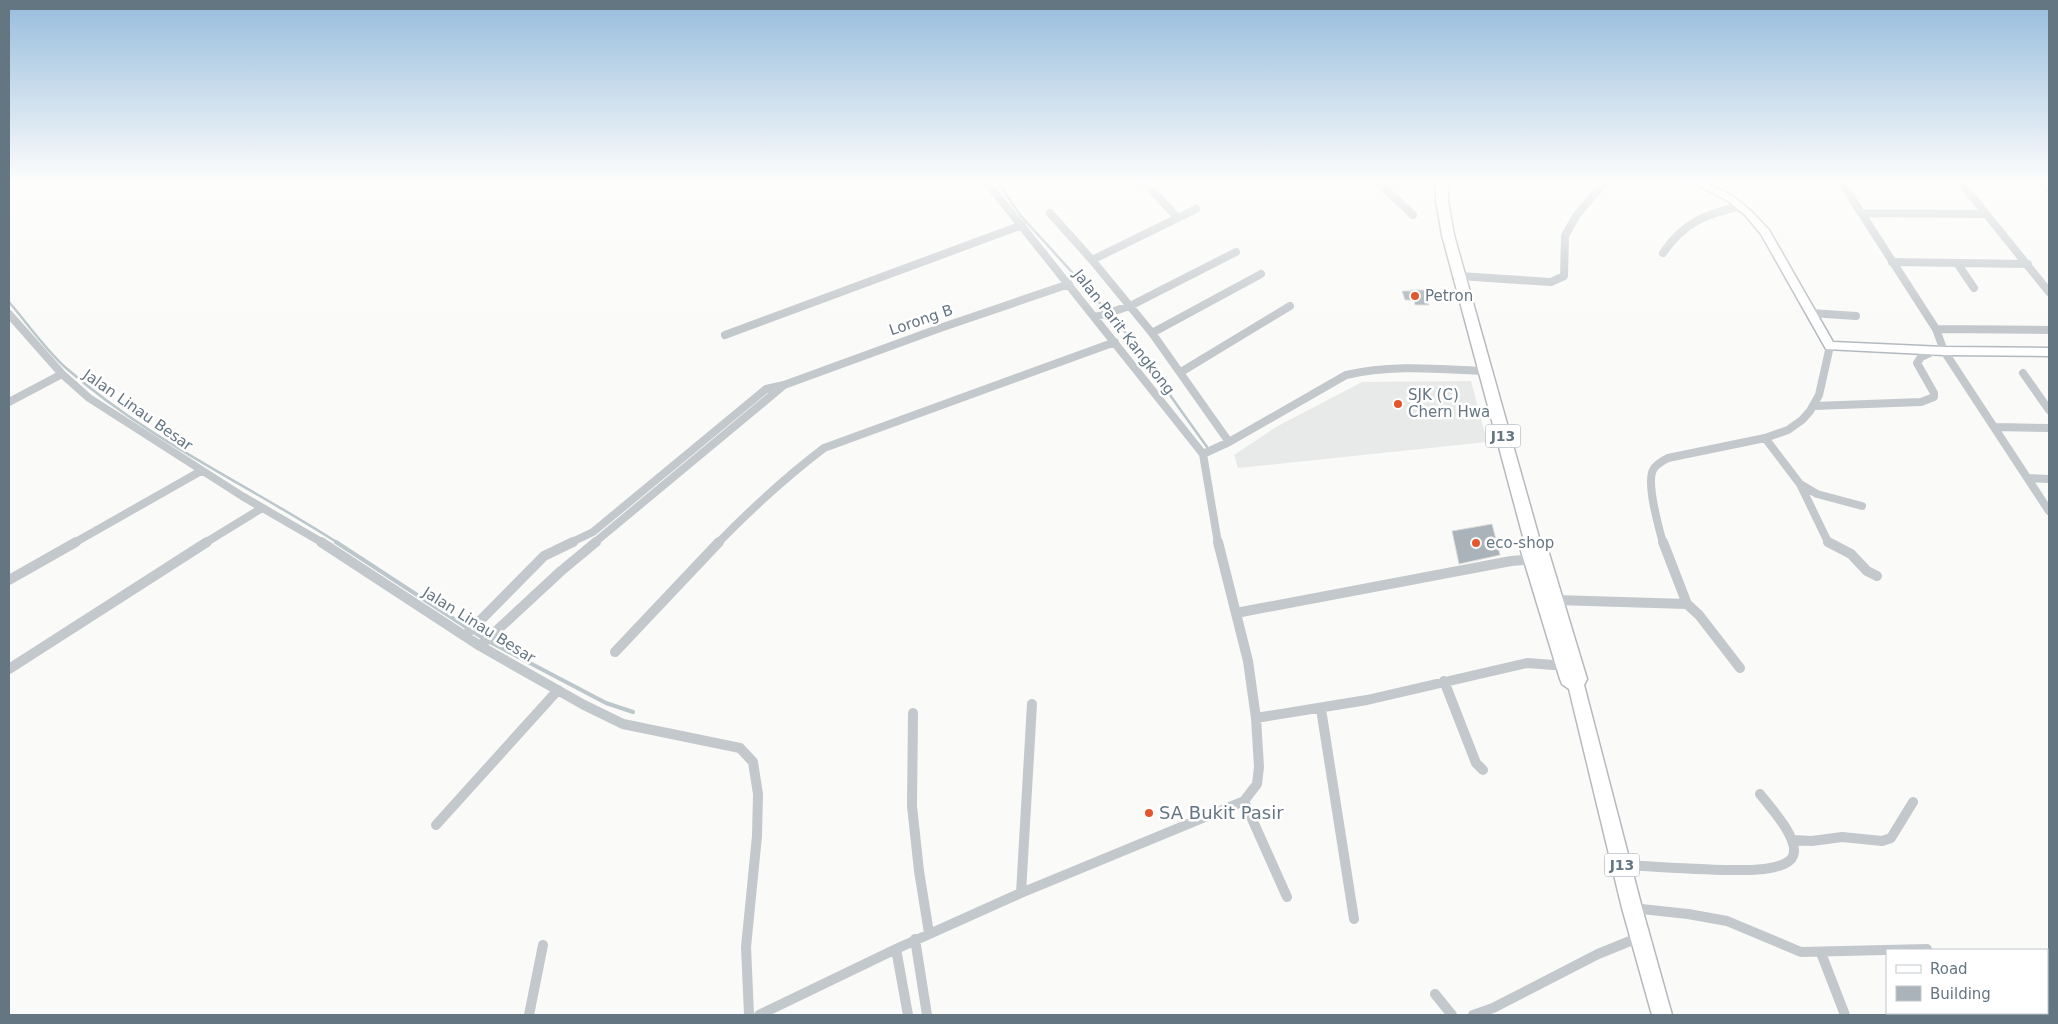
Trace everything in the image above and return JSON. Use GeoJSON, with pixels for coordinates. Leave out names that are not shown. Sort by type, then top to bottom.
{"type":"FeatureCollection","features":[{"type":"Feature","properties":{"kind":"main road","name":"J13"},"geometry":{"type":"LineString","coordinates":[[1447,228],[1535,554],[1572,672]]}},
{"type":"Feature","properties":{"kind":"main road","name":"J13"},"geometry":{"type":"LineString","coordinates":[[1535,554],[1556,600],[1572,672],[1632,908],[1662,1015]]}},
{"type":"Feature","properties":{"kind":"street"},"geometry":{"type":"LineString","coordinates":[[725,335],[1014,228]]}},
{"type":"Feature","properties":{"kind":"street","name":"Jalan Parit Kangkong"},"geometry":{"type":"LineString","coordinates":[[1024,228],[1202,454]]}},
{"type":"Feature","properties":{"kind":"street"},"geometry":{"type":"LineString","coordinates":[[1063,228],[1152,333],[1229,442]]}},
{"type":"Feature","properties":{"kind":"street"},"geometry":{"type":"LineString","coordinates":[[1092,260],[1158,228]]}},
{"type":"Feature","properties":{"kind":"street"},"geometry":{"type":"LineString","coordinates":[[1459,276],[1544,282],[1559,280],[1564,276],[1565,236],[1570,228]]}},
{"type":"Feature","properties":{"kind":"street"},"geometry":{"type":"LineString","coordinates":[[1663,253],[1672,238],[1685,228]]}},
{"type":"Feature","properties":{"kind":"street"},"geometry":{"type":"LineString","coordinates":[[1740,668],[1682,596],[1659,532],[1651,480],[1652,470],[1668,458],[1765,438],[1788,430],[1802,420],[1814,406],[1819,395],[1830,346],[1761,228]]}},
{"type":"Feature","properties":{"kind":"street"},"geometry":{"type":"LineString","coordinates":[[1870,228],[1936,328],[1939,351],[1995,427],[2049,511]]}},
{"type":"Feature","properties":{"kind":"street"},"geometry":{"type":"LineString","coordinates":[[1998,228],[2049,292]]}},
{"type":"Feature","properties":{"kind":"street"},"geometry":{"type":"LineString","coordinates":[[1095,317],[1130,306],[1236,252]]}},
{"type":"Feature","properties":{"kind":"street"},"geometry":{"type":"LineString","coordinates":[[1892,262],[2028,264]]}},
{"type":"Feature","properties":{"kind":"street"},"geometry":{"type":"LineString","coordinates":[[1957,264],[1974,288]]}},
{"type":"Feature","properties":{"kind":"street"},"geometry":{"type":"LineString","coordinates":[[1152,333],[1261,274]]}},
{"type":"Feature","properties":{"kind":"street","name":"Lorong B"},"geometry":{"type":"LineString","coordinates":[[746,409],[784,385],[1069,284]]}},
{"type":"Feature","properties":{"kind":"street"},"geometry":{"type":"LineString","coordinates":[[1181,372],[1290,306]]}},
{"type":"Feature","properties":{"kind":"street"},"geometry":{"type":"LineString","coordinates":[[1811,313],[1856,316]]}},
{"type":"Feature","properties":{"kind":"street","name":"Jalan Linau Besar"},"geometry":{"type":"LineString","coordinates":[[9,314],[62,374],[89,398],[201,471],[468,632],[558,690],[623,724],[740,748],[753,762],[758,802],[757,836],[746,947],[748,1015]]}},
{"type":"Feature","properties":{"kind":"street"},"geometry":{"type":"LineString","coordinates":[[1936,328],[2049,330]]}},
{"type":"Feature","properties":{"kind":"street"},"geometry":{"type":"LineString","coordinates":[[615,652],[745,515],[791,473],[824,448],[1115,342]]}},
{"type":"Feature","properties":{"kind":"street"},"geometry":{"type":"LineString","coordinates":[[1830,346],[1939,351],[2049,352]]}},
{"type":"Feature","properties":{"kind":"street"},"geometry":{"type":"LineString","coordinates":[[1814,406],[1931,400],[1934,397],[1934,393],[1917,363],[1921,357],[1939,351]]}},
{"type":"Feature","properties":{"kind":"street"},"geometry":{"type":"LineString","coordinates":[[759,1015],[929,933],[1244,801],[1257,784],[1259,767],[1256,718],[1248,661],[1216,536],[1202,454],[1229,442],[1346,375],[1359,371],[1391,368],[1485,371]]}},
{"type":"Feature","properties":{"kind":"street"},"geometry":{"type":"LineString","coordinates":[[2022,373],[2049,410]]}},
{"type":"Feature","properties":{"kind":"street"},"geometry":{"type":"LineString","coordinates":[[9,402],[62,374]]}},
{"type":"Feature","properties":{"kind":"street"},"geometry":{"type":"LineString","coordinates":[[468,632],[544,556],[593,532],[746,409]]}},
{"type":"Feature","properties":{"kind":"street"},"geometry":{"type":"LineString","coordinates":[[483,643],[561,571],[746,409]]}},
{"type":"Feature","properties":{"kind":"street"},"geometry":{"type":"LineString","coordinates":[[1995,427],[2049,428]]}},
{"type":"Feature","properties":{"kind":"street"},"geometry":{"type":"LineString","coordinates":[[1765,438],[1800,484],[1828,542],[1851,554],[1867,571],[1876,576]]}},
{"type":"Feature","properties":{"kind":"street"},"geometry":{"type":"LineString","coordinates":[[9,580],[201,471]]}},
{"type":"Feature","properties":{"kind":"street"},"geometry":{"type":"LineString","coordinates":[[2029,478],[2049,479]]}},
{"type":"Feature","properties":{"kind":"street"},"geometry":{"type":"LineString","coordinates":[[1800,484],[1826,496],[1862,506]]}},
{"type":"Feature","properties":{"kind":"street"},"geometry":{"type":"LineString","coordinates":[[9,669],[262,508]]}},
{"type":"Feature","properties":{"kind":"street"},"geometry":{"type":"LineString","coordinates":[[1236,613],[1535,554]]}},
{"type":"Feature","properties":{"kind":"street"},"geometry":{"type":"LineString","coordinates":[[1556,600],[1687,604]]}},
{"type":"Feature","properties":{"kind":"street"},"geometry":{"type":"LineString","coordinates":[[1256,718],[1368,700],[1527,663],[1572,672]]}},
{"type":"Feature","properties":{"kind":"street"},"geometry":{"type":"LineString","coordinates":[[1444,681],[1476,763],[1483,770]]}},
{"type":"Feature","properties":{"kind":"street"},"geometry":{"type":"LineString","coordinates":[[436,825],[558,690]]}},
{"type":"Feature","properties":{"kind":"street"},"geometry":{"type":"LineString","coordinates":[[1021,893],[1032,704]]}},
{"type":"Feature","properties":{"kind":"street"},"geometry":{"type":"LineString","coordinates":[[1321,709],[1354,919]]}},
{"type":"Feature","properties":{"kind":"street"},"geometry":{"type":"LineString","coordinates":[[914,713],[912,806],[919,871],[929,933]]}},
{"type":"Feature","properties":{"kind":"street"},"geometry":{"type":"LineString","coordinates":[[1622,865],[1753,870],[1787,863],[1794,856],[1792,840],[1760,794]]}},
{"type":"Feature","properties":{"kind":"street"},"geometry":{"type":"LineString","coordinates":[[1244,801],[1287,897]]}},
{"type":"Feature","properties":{"kind":"street"},"geometry":{"type":"LineString","coordinates":[[1792,840],[1812,842],[1842,837],[1882,841],[1890,838],[1913,802]]}},
{"type":"Feature","properties":{"kind":"street"},"geometry":{"type":"LineString","coordinates":[[1632,908],[1688,914],[1727,921],[1801,952],[1886,951]]}},
{"type":"Feature","properties":{"kind":"street"},"geometry":{"type":"LineString","coordinates":[[1473,1015],[1493,1008],[1598,954],[1640,937]]}},
{"type":"Feature","properties":{"kind":"street"},"geometry":{"type":"LineString","coordinates":[[916,939],[927,1015]]}},
{"type":"Feature","properties":{"kind":"street"},"geometry":{"type":"LineString","coordinates":[[529,1015],[543,945]]}},
{"type":"Feature","properties":{"kind":"street"},"geometry":{"type":"LineString","coordinates":[[896,949],[908,1015]]}},
{"type":"Feature","properties":{"kind":"street"},"geometry":{"type":"LineString","coordinates":[[1821,953],[1845,1015]]}},
{"type":"Feature","properties":{"kind":"street"},"geometry":{"type":"LineString","coordinates":[[1435,994],[1452,1015]]}},
{"type":"Feature","properties":{"kind":"shaded area","name":"SJK (C) Chern Hwa"},"geometry":{"type":"Polygon","coordinates":[[[1471,381],[1487,442],[1238,468],[1234,455],[1276,427],[1362,382],[1471,381]]]}},
{"type":"Feature","properties":{"kind":"building","name":"Petron"},"geometry":{"type":"Polygon","coordinates":[[[1425,290],[1429,305],[1415,305],[1414,300],[1405,300],[1402,291],[1425,290]]]}},
{"type":"Feature","properties":{"kind":"building","name":"eco-shop"},"geometry":{"type":"Polygon","coordinates":[[[1492,524],[1500,555],[1459,564],[1452,531],[1492,524]]]}},
{"type":"Feature","properties":{"kind":"waterway"},"geometry":{"type":"LineString","coordinates":[[1032,228],[1120,325],[1207,447]]}},
{"type":"Feature","properties":{"kind":"waterway"},"geometry":{"type":"LineString","coordinates":[[9,302],[58,361],[130,418],[338,543]]}},
{"type":"Feature","properties":{"kind":"waterway"},"geometry":{"type":"LineString","coordinates":[[336,542],[486,640],[606,703],[633,712]]}},
{"type":"Feature","properties":{"kind":"place","name":"Petron"},"geometry":{"type":"Point","coordinates":[1415,296]}},
{"type":"Feature","properties":{"kind":"place","name":"SJK (C) Chern Hwa"},"geometry":{"type":"Point","coordinates":[1398,404]}},
{"type":"Feature","properties":{"kind":"place","name":"eco-shop"},"geometry":{"type":"Point","coordinates":[1476,543]}},
{"type":"Feature","properties":{"kind":"place","name":"SA Bukit Pasir"},"geometry":{"type":"Point","coordinates":[1149,813]}}]}
